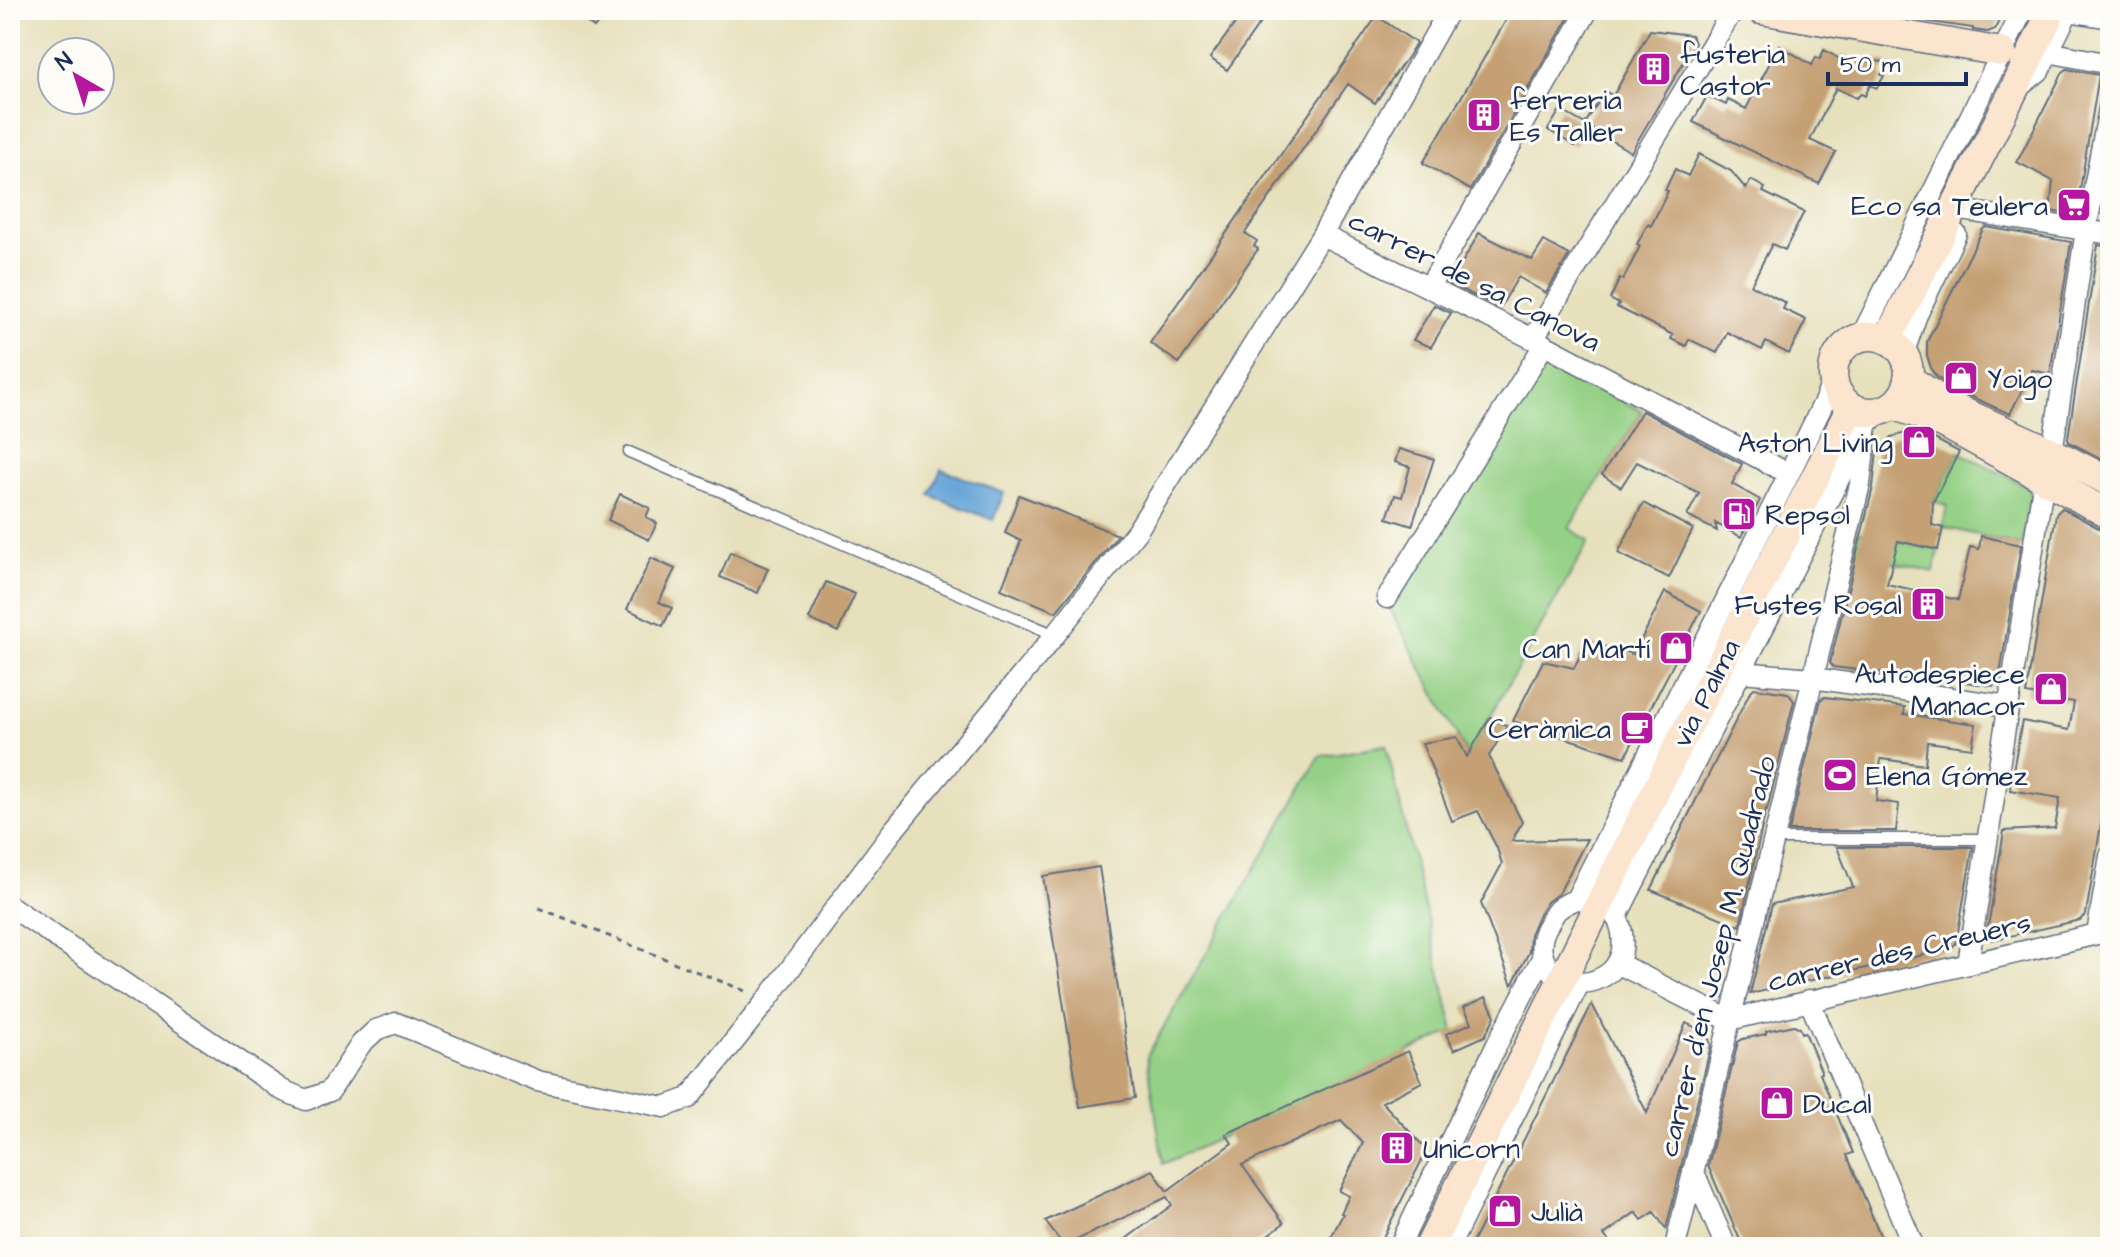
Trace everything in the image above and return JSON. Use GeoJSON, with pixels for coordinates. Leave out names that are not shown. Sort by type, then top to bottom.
{"type":"FeatureCollection","features":[{"type":"Feature","properties":{"kind":"main road"},"geometry":{"type":"LineString","coordinates":[[1761,10],[1808,14],[2002,52]]}},
{"type":"Feature","properties":{"kind":"main road"},"geometry":{"type":"LineString","coordinates":[[1873,412],[1906,389],[1890,352],[2052,10]]}},
{"type":"Feature","properties":{"kind":"main road"},"geometry":{"type":"LineString","coordinates":[[2110,482],[1948,405],[1890,352],[1849,343],[1835,360],[1833,378],[1841,398],[1873,412],[1943,423],[2110,515]]}},
{"type":"Feature","properties":{"kind":"main road","name":"via Palma"},"geometry":{"type":"LineString","coordinates":[[1429,1247],[1570,982],[1598,906],[1873,412]]}},
{"type":"Feature","properties":{"kind":"street","name":"carrer de sa Canova"},"geometry":{"type":"LineString","coordinates":[[1449,10],[1322,235],[1538,342],[1789,474]]}},
{"type":"Feature","properties":{"kind":"street"},"geometry":{"type":"LineString","coordinates":[[1429,287],[1588,10]]}},
{"type":"Feature","properties":{"kind":"street"},"geometry":{"type":"LineString","coordinates":[[1387,598],[1733,10]]}},
{"type":"Feature","properties":{"kind":"street"},"geometry":{"type":"LineString","coordinates":[[1890,352],[2002,52],[2023,10]]}},
{"type":"Feature","properties":{"kind":"street"},"geometry":{"type":"LineString","coordinates":[[1890,352],[1916,317],[2068,10],[2110,18]]}},
{"type":"Feature","properties":{"kind":"street"},"geometry":{"type":"LineString","coordinates":[[2013,92],[2043,62],[2110,64]]}},
{"type":"Feature","properties":{"kind":"street"},"geometry":{"type":"LineString","coordinates":[[1968,964],[2044,479],[2052,452],[2086,230],[2110,103]]}},
{"type":"Feature","properties":{"kind":"street"},"geometry":{"type":"LineString","coordinates":[[1967,211],[2110,234]]}},
{"type":"Feature","properties":{"kind":"street"},"geometry":{"type":"LineString","coordinates":[[10,906],[282,1090],[306,1100],[330,1091],[361,1044],[376,1030],[396,1023],[537,1081],[664,1107],[689,1098],[767,1000],[892,832],[1137,531],[1322,235]]}},
{"type":"Feature","properties":{"kind":"street","name":"via Palma"},"geometry":{"type":"LineString","coordinates":[[1598,906],[1833,378]]}},
{"type":"Feature","properties":{"kind":"street","name":"via Palma"},"geometry":{"type":"LineString","coordinates":[[1598,906],[1741,672],[1873,412]]}},
{"type":"Feature","properties":{"kind":"street","name":"carrer d'en Josep M. Quadrado"},"geometry":{"type":"LineString","coordinates":[[1675,1247],[1860,484],[1873,412]]}},
{"type":"Feature","properties":{"kind":"street"},"geometry":{"type":"LineString","coordinates":[[1741,672],[1812,678],[2008,706]]}},
{"type":"Feature","properties":{"kind":"street"},"geometry":{"type":"LineString","coordinates":[[2103,932],[2110,856]]}},
{"type":"Feature","properties":{"kind":"street"},"geometry":{"type":"LineString","coordinates":[[1598,906],[1624,944],[1617,963],[1600,979],[1570,982],[1545,964],[1541,949],[1542,934],[1558,909],[1598,906]]}},
{"type":"Feature","properties":{"kind":"street","name":"carrer des Creuers"},"geometry":{"type":"LineString","coordinates":[[1729,1020],[2103,932]]}},
{"type":"Feature","properties":{"kind":"street"},"geometry":{"type":"LineString","coordinates":[[1399,1247],[1543,956]]}},
{"type":"Feature","properties":{"kind":"street"},"geometry":{"type":"LineString","coordinates":[[1617,963],[1729,1020]]}},
{"type":"Feature","properties":{"kind":"street"},"geometry":{"type":"LineString","coordinates":[[1449,1247],[1570,982]]}},
{"type":"Feature","properties":{"kind":"street"},"geometry":{"type":"LineString","coordinates":[[1809,1000],[1914,1247]]}},
{"type":"Feature","properties":{"kind":"street"},"geometry":{"type":"LineString","coordinates":[[1693,1170],[1726,1247]]}},
{"type":"Feature","properties":{"kind":"lane"},"geometry":{"type":"LineString","coordinates":[[629,452],[1055,635]]}},
{"type":"Feature","properties":{"kind":"lane"},"geometry":{"type":"LineString","coordinates":[[1773,839],[1988,839]]}},
{"type":"Feature","properties":{"kind":"path"},"geometry":{"type":"LineString","coordinates":[[539,908],[767,1000]]}},
{"type":"Feature","properties":{"kind":"green space"},"geometry":{"type":"Polygon","coordinates":[[[1546,363],[1642,411],[1569,528],[1589,541],[1468,756],[1390,609],[1537,365],[1546,363]]]}},
{"type":"Feature","properties":{"kind":"green space"},"geometry":{"type":"Polygon","coordinates":[[[1959,452],[2027,486],[2031,494],[2022,545],[1943,527],[1947,506],[1933,502],[1959,452]]]}},
{"type":"Feature","properties":{"kind":"green space"},"geometry":{"type":"Polygon","coordinates":[[[1858,532],[1939,550],[1934,572],[1853,553],[1858,532]]]}},
{"type":"Feature","properties":{"kind":"green space"},"geometry":{"type":"Polygon","coordinates":[[[1386,745],[1454,1031],[1163,1164],[1147,1056],[1320,756],[1386,745]]]}},
{"type":"Feature","properties":{"kind":"water"},"geometry":{"type":"Polygon","coordinates":[[[941,469],[1004,493],[993,520],[930,495],[941,469]]]}},
{"type":"Feature","properties":{"kind":"building"},"geometry":{"type":"Polygon","coordinates":[[[571,10],[609,10],[594,28],[571,10]]]}},
{"type":"Feature","properties":{"kind":"building"},"geometry":{"type":"Polygon","coordinates":[[[1218,10],[1269,10],[1227,70],[1210,58],[1236,22],[1218,10]]]}},
{"type":"Feature","properties":{"kind":"building","name":"ferreria Es Taller"},"geometry":{"type":"Polygon","coordinates":[[[1512,10],[1569,17],[1470,190],[1423,163],[1512,10]]]}},
{"type":"Feature","properties":{"kind":"building"},"geometry":{"type":"Polygon","coordinates":[[[1910,10],[2004,10],[1995,29],[1988,32],[1909,19],[1910,10]]]}},
{"type":"Feature","properties":{"kind":"building"},"geometry":{"type":"Polygon","coordinates":[[[1377,16],[1416,43],[1375,103],[1348,84],[1245,233],[1257,241],[1254,246],[1258,249],[1179,363],[1150,343],[1377,16]]]}},
{"type":"Feature","properties":{"kind":"building"},"geometry":{"type":"Polygon","coordinates":[[[1650,30],[1691,35],[1695,43],[1631,152],[1586,126],[1575,146],[1548,130],[1560,110],[1585,124],[1605,91],[1613,96],[1650,30]]]}},
{"type":"Feature","properties":{"kind":"building"},"geometry":{"type":"Polygon","coordinates":[[[1779,45],[1812,65],[1816,57],[1820,59],[1824,50],[1840,59],[1842,56],[1849,60],[1887,62],[1877,88],[1870,85],[1865,96],[1861,94],[1856,98],[1836,88],[1810,140],[1836,152],[1819,184],[1693,122],[1707,96],[1726,105],[1728,100],[1746,109],[1779,45]]]}},
{"type":"Feature","properties":{"kind":"building"},"geometry":{"type":"Polygon","coordinates":[[[2067,69],[2099,75],[2077,208],[2068,214],[2050,211],[2053,181],[2017,162],[2067,69]]]}},
{"type":"Feature","properties":{"kind":"building"},"geometry":{"type":"Polygon","coordinates":[[[1699,154],[1731,171],[1746,189],[1751,180],[1765,188],[1763,192],[1804,212],[1785,250],[1772,244],[1751,285],[1786,303],[1783,309],[1806,320],[1789,354],[1766,342],[1762,350],[1727,332],[1717,353],[1689,339],[1686,346],[1671,339],[1673,335],[1617,307],[1619,304],[1610,299],[1620,278],[1623,280],[1648,224],[1651,226],[1675,169],[1688,176],[1699,154]]]}},
{"type":"Feature","properties":{"kind":"building"},"geometry":{"type":"Polygon","coordinates":[[[1986,227],[2071,242],[2050,374],[2032,370],[2010,414],[1956,390],[1937,377],[1927,355],[1930,335],[1986,227]]]}},
{"type":"Feature","properties":{"kind":"building"},"geometry":{"type":"Polygon","coordinates":[[[1479,233],[1532,260],[1544,241],[1569,255],[1546,293],[1518,277],[1500,308],[1450,284],[1479,233]]]}},
{"type":"Feature","properties":{"kind":"building"},"geometry":{"type":"Polygon","coordinates":[[[2098,245],[2110,247],[2110,463],[2069,442],[2068,438],[2098,245]]]}},
{"type":"Feature","properties":{"kind":"building"},"geometry":{"type":"Polygon","coordinates":[[[1434,305],[1451,313],[1431,347],[1413,340],[1434,305]]]}},
{"type":"Feature","properties":{"kind":"building"},"geometry":{"type":"Polygon","coordinates":[[[1642,411],[1742,464],[1732,484],[1760,500],[1741,537],[1715,523],[1717,531],[1687,516],[1699,493],[1637,462],[1621,487],[1602,475],[1642,411]]]}},
{"type":"Feature","properties":{"kind":"building"},"geometry":{"type":"Polygon","coordinates":[[[1912,431],[1959,452],[1933,502],[1932,525],[1943,528],[1938,550],[1898,541],[1887,584],[1958,600],[1970,547],[1979,549],[1981,536],[2021,545],[1999,680],[1993,686],[1833,667],[1830,663],[1873,487],[1877,451],[1892,437],[1912,431]]]}},
{"type":"Feature","properties":{"kind":"building"},"geometry":{"type":"Polygon","coordinates":[[[1399,449],[1434,459],[1412,526],[1387,518],[1395,495],[1402,497],[1410,467],[1395,462],[1399,449]]]}},
{"type":"Feature","properties":{"kind":"building"},"geometry":{"type":"Polygon","coordinates":[[[620,494],[650,508],[646,517],[657,523],[649,540],[608,520],[620,494]]]}},
{"type":"Feature","properties":{"kind":"building"},"geometry":{"type":"Polygon","coordinates":[[[1019,495],[1118,535],[1056,612],[1001,589],[1021,541],[1005,533],[1019,495]]]}},
{"type":"Feature","properties":{"kind":"building"},"geometry":{"type":"Polygon","coordinates":[[[1643,503],[1693,529],[1669,578],[1618,553],[1643,503]]]}},
{"type":"Feature","properties":{"kind":"building"},"geometry":{"type":"Polygon","coordinates":[[[2062,508],[2110,532],[2110,771],[2086,914],[2080,920],[1992,940],[1987,933],[2004,831],[2055,828],[2060,798],[2011,790],[2010,787],[2022,721],[2069,730],[2074,702],[2026,694],[2056,514],[2062,508]]]}},
{"type":"Feature","properties":{"kind":"building"},"geometry":{"type":"Polygon","coordinates":[[[730,552],[768,568],[758,593],[720,577],[730,552]]]}},
{"type":"Feature","properties":{"kind":"building"},"geometry":{"type":"Polygon","coordinates":[[[651,558],[675,569],[659,602],[672,608],[663,626],[627,609],[651,558]]]}},
{"type":"Feature","properties":{"kind":"building"},"geometry":{"type":"Polygon","coordinates":[[[826,582],[855,594],[838,632],[809,619],[826,582]]]}},
{"type":"Feature","properties":{"kind":"building"},"geometry":{"type":"Polygon","coordinates":[[[1665,592],[1701,611],[1625,757],[1513,721],[1543,661],[1574,668],[1586,643],[1634,654],[1665,592]]]}},
{"type":"Feature","properties":{"kind":"building"},"geometry":{"type":"Polygon","coordinates":[[[1754,688],[1788,693],[1794,701],[1740,926],[1651,890],[1754,688]]]}},
{"type":"Feature","properties":{"kind":"building"},"geometry":{"type":"Polygon","coordinates":[[[1821,699],[1905,707],[1904,714],[1976,724],[1972,748],[1927,742],[1925,765],[1881,759],[1876,801],[1899,804],[1896,831],[1789,831],[1821,699]]]}},
{"type":"Feature","properties":{"kind":"building"},"geometry":{"type":"Polygon","coordinates":[[[1490,717],[1507,726],[1489,756],[1522,822],[1512,841],[1587,839],[1559,893],[1547,902],[1538,916],[1530,934],[1529,952],[1512,985],[1481,903],[1502,864],[1497,848],[1478,811],[1452,821],[1422,743],[1457,737],[1467,757],[1490,717]]]}},
{"type":"Feature","properties":{"kind":"building"},"geometry":{"type":"Polygon","coordinates":[[[1837,847],[1973,847],[1956,943],[1950,949],[1750,994],[1772,904],[1853,887],[1837,847]]]}},
{"type":"Feature","properties":{"kind":"building"},"geometry":{"type":"Polygon","coordinates":[[[1099,867],[1135,1098],[1080,1107],[1043,876],[1099,867]]]}},
{"type":"Feature","properties":{"kind":"building"},"geometry":{"type":"Polygon","coordinates":[[[1486,997],[1495,1016],[1485,1036],[1454,1050],[1446,1034],[1472,1023],[1464,1007],[1486,997]]]}},
{"type":"Feature","properties":{"kind":"building"},"geometry":{"type":"Polygon","coordinates":[[[1592,1004],[1647,1113],[1686,1023],[1707,1033],[1711,1045],[1666,1229],[1654,1212],[1642,1220],[1636,1212],[1604,1235],[1613,1247],[1470,1247],[1592,1004]]]}},
{"type":"Feature","properties":{"kind":"building"},"geometry":{"type":"Polygon","coordinates":[[[1794,1025],[1802,1033],[1805,1032],[1822,1073],[1853,1153],[1847,1155],[1885,1247],[1743,1247],[1708,1166],[1738,1042],[1794,1025]]]}},
{"type":"Feature","properties":{"kind":"building"},"geometry":{"type":"Polygon","coordinates":[[[1408,1051],[1422,1082],[1382,1102],[1427,1150],[1378,1247],[1326,1247],[1349,1196],[1339,1191],[1363,1143],[1341,1120],[1242,1165],[1284,1223],[1251,1247],[1115,1247],[1172,1205],[1167,1197],[1064,1246],[1045,1221],[1153,1170],[1167,1191],[1232,1143],[1226,1134],[1408,1051]]]}},
{"type":"Feature","properties":{"kind":"place","name":"fusteria Castor"},"geometry":{"type":"Point","coordinates":[1654,69]}},
{"type":"Feature","properties":{"kind":"place","name":"ferreria Es Taller"},"geometry":{"type":"Point","coordinates":[1484,115]}},
{"type":"Feature","properties":{"kind":"place","name":"Eco sa Teulera"},"geometry":{"type":"Point","coordinates":[2074,205]}},
{"type":"Feature","properties":{"kind":"place","name":"Yoigo"},"geometry":{"type":"Point","coordinates":[1961,378]}},
{"type":"Feature","properties":{"kind":"place","name":"Aston Living"},"geometry":{"type":"Point","coordinates":[1919,442]}},
{"type":"Feature","properties":{"kind":"place","name":"Repsol"},"geometry":{"type":"Point","coordinates":[1739,514]}},
{"type":"Feature","properties":{"kind":"place","name":"Fustes Rosal"},"geometry":{"type":"Point","coordinates":[1928,604]}},
{"type":"Feature","properties":{"kind":"place","name":"Can Martí"},"geometry":{"type":"Point","coordinates":[1676,648]}},
{"type":"Feature","properties":{"kind":"place","name":"Autodespiece Manacor"},"geometry":{"type":"Point","coordinates":[2051,689]}},
{"type":"Feature","properties":{"kind":"place","name":"Ceràmica"},"geometry":{"type":"Point","coordinates":[1637,728]}},
{"type":"Feature","properties":{"kind":"place","name":"Elena Gómez"},"geometry":{"type":"Point","coordinates":[1840,775]}},
{"type":"Feature","properties":{"kind":"place","name":"Ducal"},"geometry":{"type":"Point","coordinates":[1777,1103]}},
{"type":"Feature","properties":{"kind":"place","name":"Unicorn"},"geometry":{"type":"Point","coordinates":[1397,1148]}},
{"type":"Feature","properties":{"kind":"place","name":"Julià"},"geometry":{"type":"Point","coordinates":[1505,1211]}}]}
